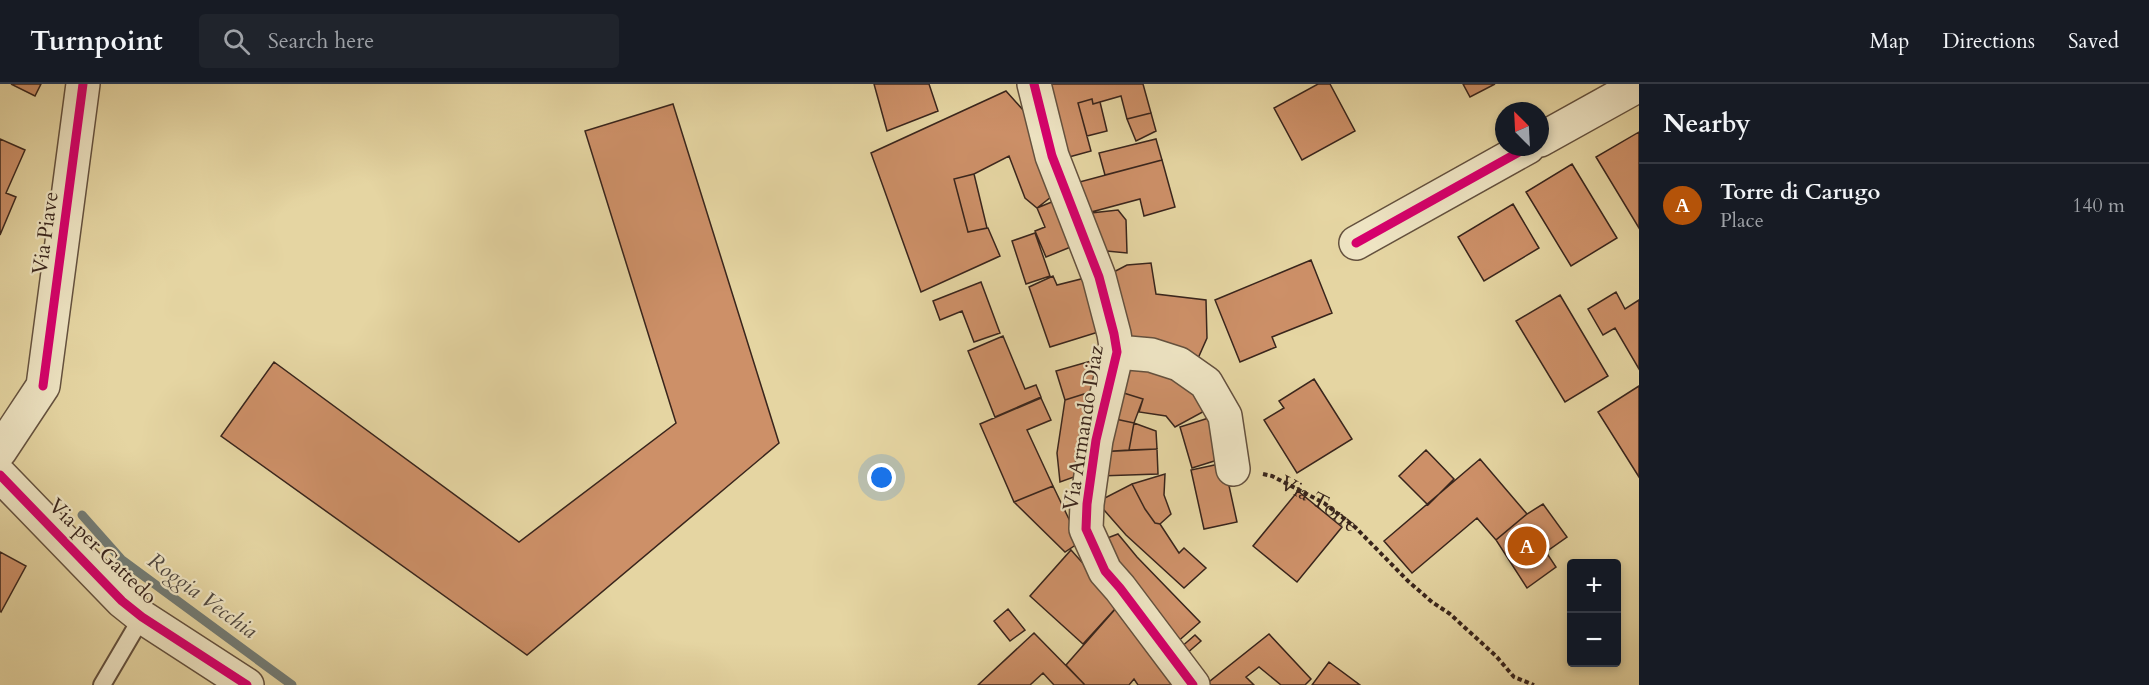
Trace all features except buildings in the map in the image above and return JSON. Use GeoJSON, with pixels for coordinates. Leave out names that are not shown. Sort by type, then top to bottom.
{"type":"FeatureCollection","features":[{"type":"Feature","properties":{"kind":"street","name":"Via Piave"},"geometry":{"type":"LineString","coordinates":[[0,451],[43,386],[83,84]]}},
{"type":"Feature","properties":{"kind":"street","name":"Via Armando Diaz"},"geometry":{"type":"LineString","coordinates":[[1034,84],[1052,156],[1100,277],[1117,352],[1096,440],[1087,504],[1086,530],[1105,571],[1193,685]]}},
{"type":"Feature","properties":{"kind":"street"},"geometry":{"type":"LineString","coordinates":[[1549,135],[1639,85]]}},
{"type":"Feature","properties":{"kind":"street"},"geometry":{"type":"LineString","coordinates":[[1356,243],[1512,156]]}},
{"type":"Feature","properties":{"kind":"street"},"geometry":{"type":"LineString","coordinates":[[1117,352],[1151,354],[1179,364],[1206,383],[1225,416],[1233,469]]}},
{"type":"Feature","properties":{"kind":"street","name":"Via per Gattedo"},"geometry":{"type":"LineString","coordinates":[[0,475],[122,601],[142,617],[247,685]]}},
{"type":"Feature","properties":{"kind":"lane","name":"Via per Gattedo"},"geometry":{"type":"LineString","coordinates":[[102,685],[142,617]]}},
{"type":"Feature","properties":{"kind":"waterway","name":"Roggia Vecchia"},"geometry":{"type":"LineString","coordinates":[[82,515],[122,560],[292,685]]}},
{"type":"Feature","properties":{"kind":"cycle path"},"geometry":{"type":"LineString","coordinates":[[43,386],[83,84]]}},
{"type":"Feature","properties":{"kind":"cycle path"},"geometry":{"type":"LineString","coordinates":[[1034,84],[1052,156],[1099,277],[1117,352],[1096,440],[1086,529],[1105,571],[1193,685]]}},
{"type":"Feature","properties":{"kind":"cycle path"},"geometry":{"type":"LineString","coordinates":[[1356,243],[1512,156]]}},
{"type":"Feature","properties":{"kind":"cycle path"},"geometry":{"type":"LineString","coordinates":[[0,475],[122,601],[142,617],[247,685]]}},
{"type":"Feature","properties":{"kind":"place","name":"Torre di Carugo"},"geometry":{"type":"Point","coordinates":[1527,546]}}]}
